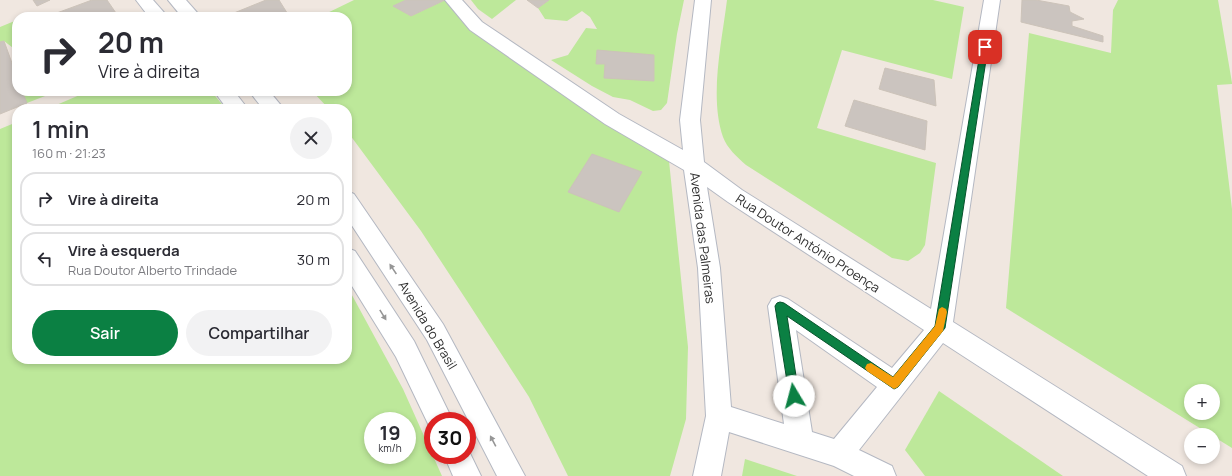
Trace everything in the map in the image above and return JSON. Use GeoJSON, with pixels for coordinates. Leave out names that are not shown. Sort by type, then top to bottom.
{"type":"FeatureCollection","features":[{"type":"Feature","properties":{"kind":"street"},"geometry":{"type":"LineString","coordinates":[[144,0],[155,12]]}},
{"type":"Feature","properties":{"kind":"street"},"geometry":{"type":"LineString","coordinates":[[176,0],[187,12]]}},
{"type":"Feature","properties":{"kind":"street","name":"Rua Doutor António Proença"},"geometry":{"type":"LineString","coordinates":[[453,0],[476,26],[612,119],[694,166],[734,196],[1172,476]]}},
{"type":"Feature","properties":{"kind":"street","name":"Avenida das Palmeiras"},"geometry":{"type":"LineString","coordinates":[[703,0],[690,120],[694,166],[709,268],[719,416],[707,476]]}},
{"type":"Feature","properties":{"kind":"street"},"geometry":{"type":"LineString","coordinates":[[839,454],[940,328],[992,0]]}},
{"type":"Feature","properties":{"kind":"street"},"geometry":{"type":"LineString","coordinates":[[227,96],[234,104]]}},
{"type":"Feature","properties":{"kind":"street"},"geometry":{"type":"LineString","coordinates":[[262,96],[270,104]]}},
{"type":"Feature","properties":{"kind":"street","name":"Avenida do Brasil"},"geometry":{"type":"LineString","coordinates":[[352,208],[435,332],[511,476]]}},
{"type":"Feature","properties":{"kind":"street"},"geometry":{"type":"LineString","coordinates":[[352,266],[405,349],[436,412]]}},
{"type":"Feature","properties":{"kind":"street"},"geometry":{"type":"LineString","coordinates":[[800,441],[780,306],[894,384]]}},
{"type":"Feature","properties":{"kind":"street"},"geometry":{"type":"LineString","coordinates":[[719,416],[839,454],[882,476]]}},
{"type":"Feature","properties":{"kind":"street"},"geometry":{"type":"LineString","coordinates":[[461,464],[467,476]]}},
{"type":"Feature","properties":{"kind":"green space"},"geometry":{"type":"Polygon","coordinates":[[[354,0],[406,0],[393,6],[411,16],[445,0],[668,151],[688,347],[686,419],[670,476],[568,476],[529,397],[421,231],[352,138],[352,104],[324,104],[317,96],[352,96],[352,12],[329,12],[354,0]]]}},
{"type":"Feature","properties":{"kind":"green space"},"geometry":{"type":"Polygon","coordinates":[[[471,0],[516,0],[492,19],[478,9],[471,0]]]}},
{"type":"Feature","properties":{"kind":"green space"},"geometry":{"type":"Polygon","coordinates":[[[549,0],[684,0],[677,34],[667,103],[661,110],[653,111],[630,100],[613,97],[592,86],[551,60],[568,55],[586,28],[597,29],[590,17],[582,11],[567,21],[545,19],[538,8],[549,0]]]}},
{"type":"Feature","properties":{"kind":"green space"},"geometry":{"type":"Polygon","coordinates":[[[727,0],[933,0],[964,7],[952,79],[842,50],[817,128],[936,163],[925,245],[920,253],[908,261],[892,258],[746,165],[730,149],[723,137],[717,104],[718,69],[727,0]]]}},
{"type":"Feature","properties":{"kind":"green space"},"geometry":{"type":"Polygon","coordinates":[[[1118,0],[1218,0],[1232,83],[1217,85],[1232,209],[1232,448],[1220,441],[1220,428],[1200,428],[1187,420],[1220,420],[1220,384],[1184,384],[1184,418],[1006,308],[1029,33],[1111,53],[1113,10],[1118,0]]]}},
{"type":"Feature","properties":{"kind":"green space"},"geometry":{"type":"Polygon","coordinates":[[[12,22],[12,47],[4,41],[0,42],[0,27],[12,22]]]}},
{"type":"Feature","properties":{"kind":"green space"},"geometry":{"type":"Polygon","coordinates":[[[24,96],[45,96],[27,103],[24,96]]]}},
{"type":"Feature","properties":{"kind":"green space"},"geometry":{"type":"Polygon","coordinates":[[[77,96],[215,96],[222,104],[59,104],[77,96]]]}},
{"type":"Feature","properties":{"kind":"green space"},"geometry":{"type":"Polygon","coordinates":[[[12,124],[12,364],[352,364],[352,295],[403,389],[413,412],[364,412],[364,464],[416,464],[416,418],[424,436],[424,464],[437,464],[442,476],[0,476],[0,129],[12,124]]]}},
{"type":"Feature","properties":{"kind":"green space"},"geometry":{"type":"Polygon","coordinates":[[[939,391],[1063,476],[925,476],[905,450],[939,391]]]}},
{"type":"Feature","properties":{"kind":"green space"},"geometry":{"type":"Polygon","coordinates":[[[745,459],[797,476],[742,476],[745,459]]]}},
{"type":"Feature","properties":{"kind":"building"},"geometry":{"type":"Polygon","coordinates":[[[33,0],[50,0],[37,6],[33,0]]]}},
{"type":"Feature","properties":{"kind":"building"},"geometry":{"type":"Polygon","coordinates":[[[92,0],[107,0],[115,12],[60,12],[92,0]]]}},
{"type":"Feature","properties":{"kind":"building"},"geometry":{"type":"Polygon","coordinates":[[[266,0],[279,0],[286,12],[236,12],[266,0]]]}},
{"type":"Feature","properties":{"kind":"building"},"geometry":{"type":"Polygon","coordinates":[[[406,0],[445,0],[411,16],[393,6],[406,0]]]}},
{"type":"Feature","properties":{"kind":"building"},"geometry":{"type":"Polygon","coordinates":[[[527,0],[549,0],[538,8],[527,0]]]}},
{"type":"Feature","properties":{"kind":"building"},"geometry":{"type":"Polygon","coordinates":[[[1022,0],[1036,0],[1069,6],[1070,12],[1084,19],[1072,21],[1072,26],[1103,36],[1103,42],[1021,22],[1022,0]]]}},
{"type":"Feature","properties":{"kind":"building"},"geometry":{"type":"Polygon","coordinates":[[[4,41],[12,63],[12,96],[24,96],[27,103],[12,104],[12,109],[0,114],[0,42],[4,41]]]}},
{"type":"Feature","properties":{"kind":"building"},"geometry":{"type":"Polygon","coordinates":[[[597,50],[654,55],[654,81],[604,78],[605,64],[596,64],[597,50]]]}},
{"type":"Feature","properties":{"kind":"building"},"geometry":{"type":"Polygon","coordinates":[[[885,68],[934,80],[936,106],[879,89],[885,68]]]}},
{"type":"Feature","properties":{"kind":"building"},"geometry":{"type":"Polygon","coordinates":[[[854,100],[927,121],[925,150],[845,126],[854,100]]]}},
{"type":"Feature","properties":{"kind":"building"},"geometry":{"type":"Polygon","coordinates":[[[592,154],[642,172],[619,212],[568,192],[592,154]]]}},
{"type":"Feature","properties":{"kind":"slow traffic"},"geometry":{"type":"LineString","coordinates":[[871,368],[894,384],[940,328],[942,312]]}},
{"type":"Feature","properties":{"kind":"route"},"geometry":{"type":"LineString","coordinates":[[794,396],[780,306],[894,384],[940,328],[985,47]]}}]}
